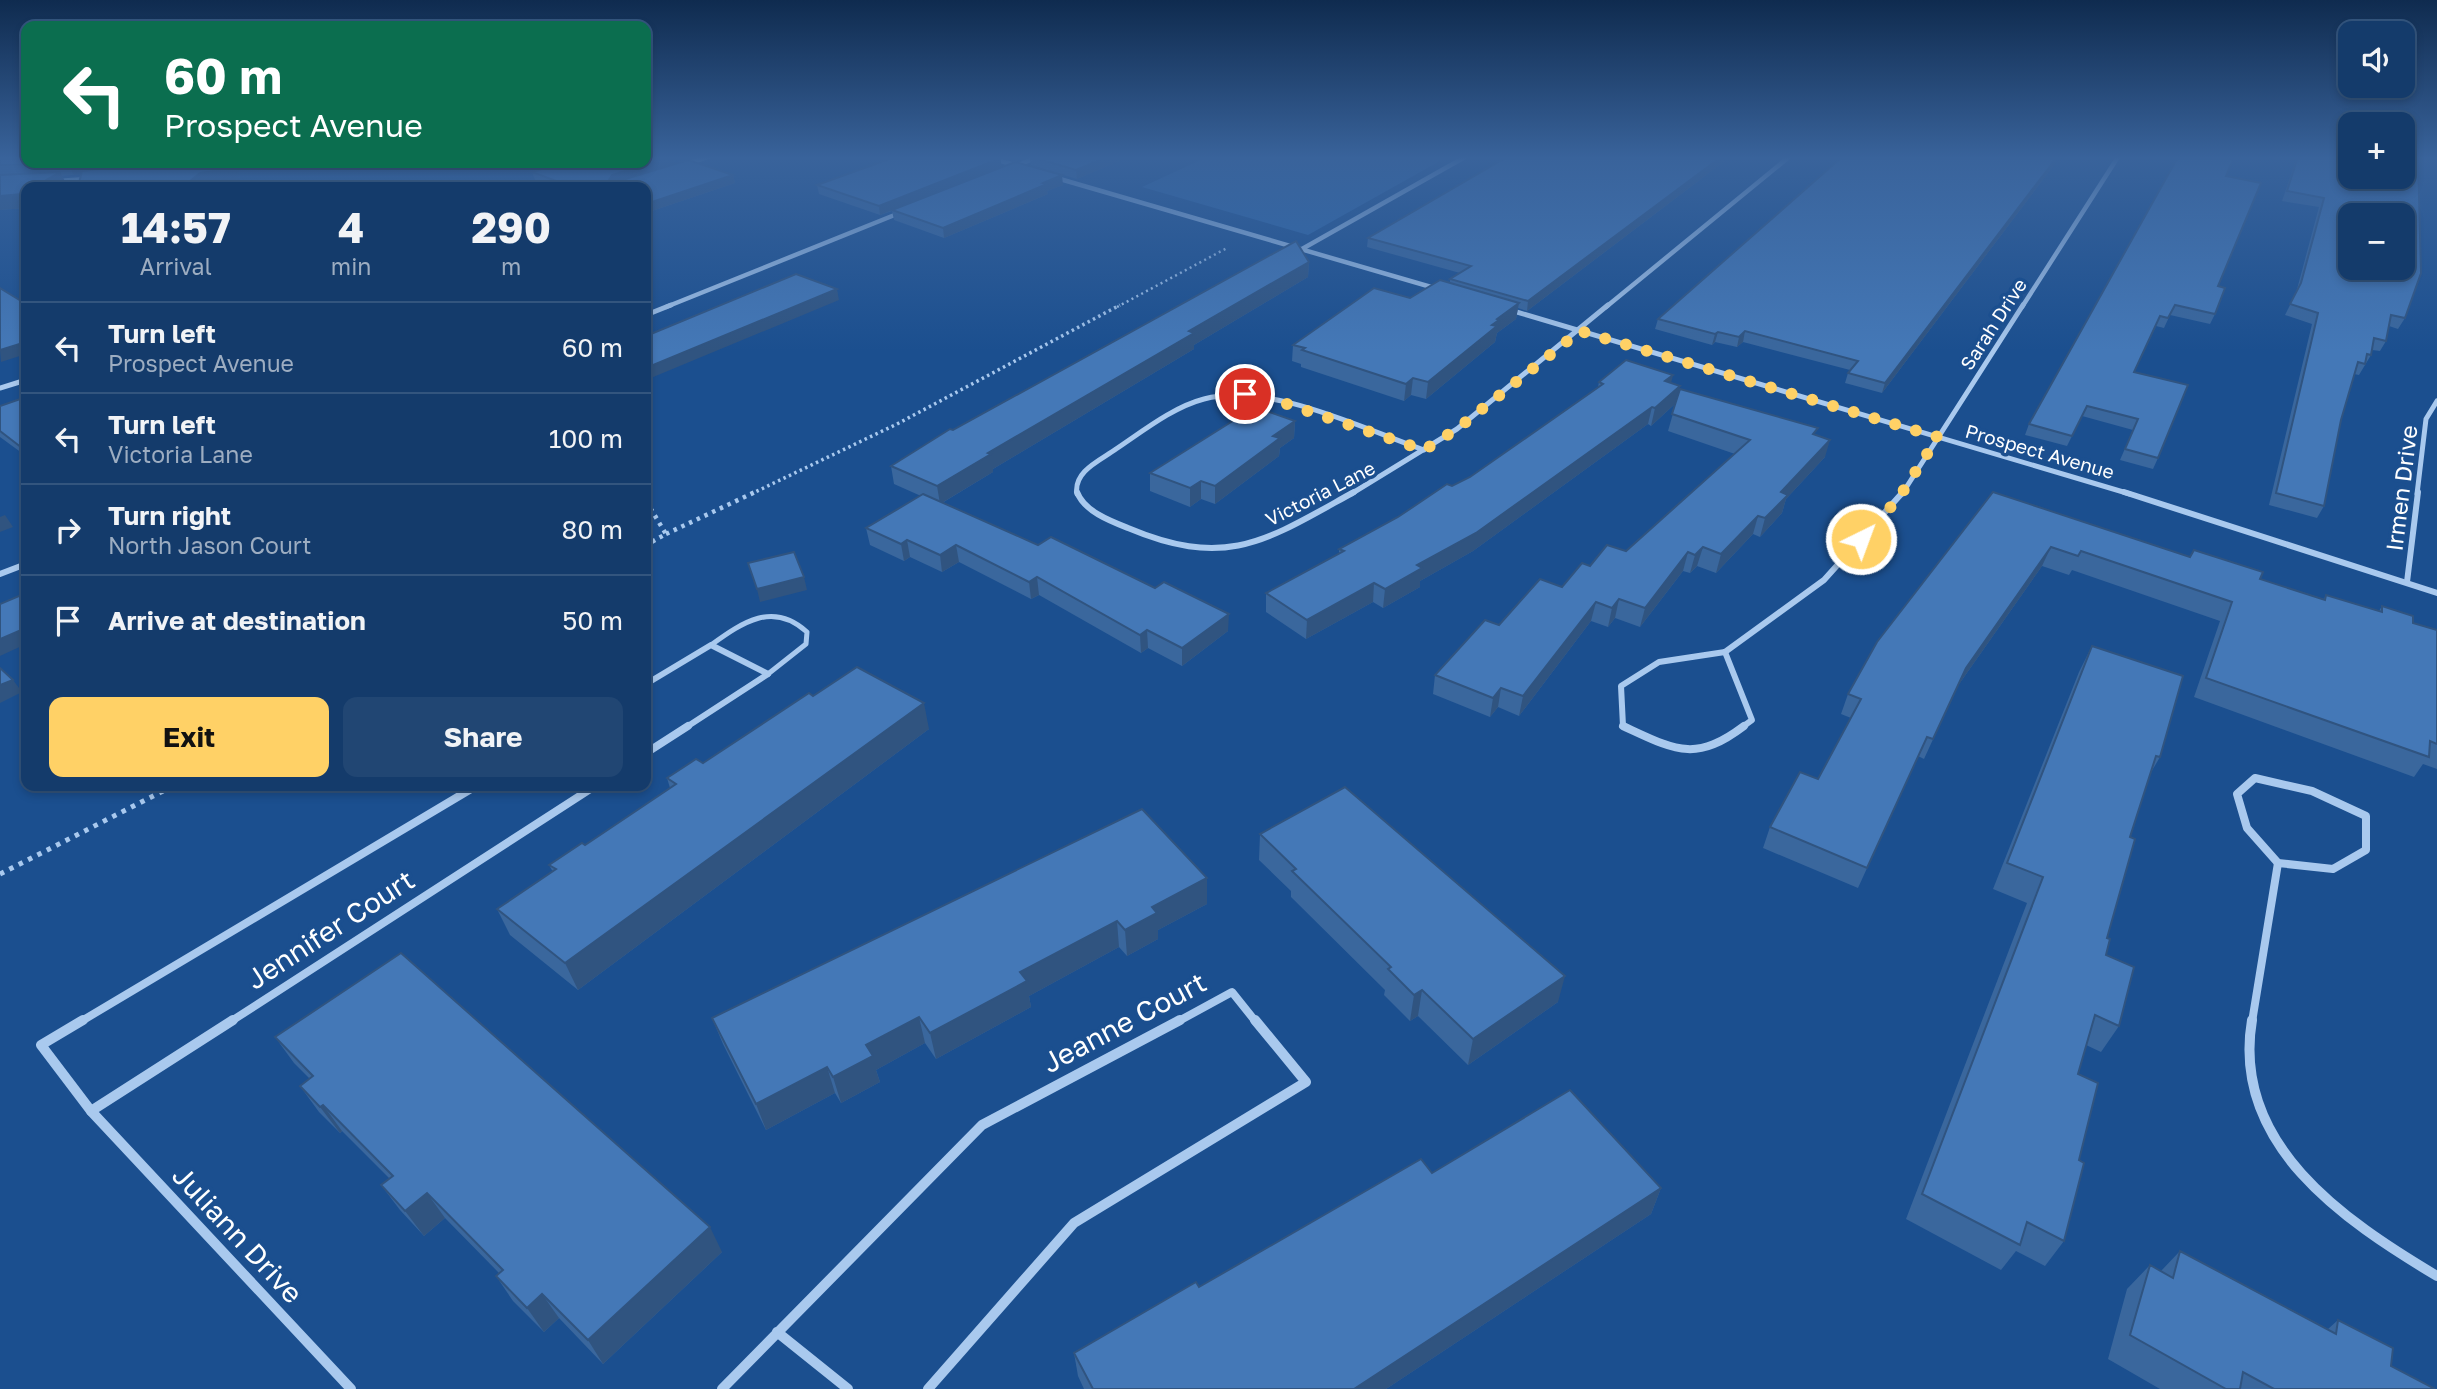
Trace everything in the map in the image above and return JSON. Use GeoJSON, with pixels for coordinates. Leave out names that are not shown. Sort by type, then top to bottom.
{"type":"FeatureCollection","features":[{"type":"Feature","properties":{"kind":"street"},"geometry":{"type":"LineString","coordinates":[[651,313],[877,222]]}},
{"type":"Feature","properties":{"kind":"street"},"geometry":{"type":"LineString","coordinates":[[1210,222],[1445,291]]}},
{"type":"Feature","properties":{"kind":"street"},"geometry":{"type":"LineString","coordinates":[[1302,249],[1350,222]]}},
{"type":"Feature","properties":{"kind":"street","name":"Victoria Lane"},"geometry":{"type":"LineString","coordinates":[[1424,450],[1278,401],[1245,394],[1227,395],[1188,405],[1084,471],[1076,480],[1075,487],[1085,505],[1101,515],[1169,543],[1193,549],[1219,550],[1252,544],[1330,505],[1424,450],[1457,429],[1711,222]]}},
{"type":"Feature","properties":{"kind":"street","name":"Sarah Drive"},"geometry":{"type":"LineString","coordinates":[[1725,652],[1824,580],[1898,499],[2076,222]]}},
{"type":"Feature","properties":{"kind":"street","name":"Prospect Avenue"},"geometry":{"type":"LineString","coordinates":[[1497,306],[2281,539],[2437,593]]}},
{"type":"Feature","properties":{"kind":"street"},"geometry":{"type":"LineString","coordinates":[[0,388],[21,382]]}},
{"type":"Feature","properties":{"kind":"street","name":"Irmen Drive"},"geometry":{"type":"LineString","coordinates":[[2407,582],[2426,419],[2437,401]]}},
{"type":"Feature","properties":{"kind":"street"},"geometry":{"type":"LineString","coordinates":[[0,574],[21,566]]}},
{"type":"Feature","properties":{"kind":"street"},"geometry":{"type":"LineString","coordinates":[[651,681],[711,645],[768,674]]}},
{"type":"Feature","properties":{"kind":"street"},"geometry":{"type":"LineString","coordinates":[[1725,652],[1752,720],[1717,745],[1700,750],[1659,742],[1623,726],[1621,686],[1659,663],[1725,652]]}},
{"type":"Feature","properties":{"kind":"street"},"geometry":{"type":"LineString","coordinates":[[651,750],[768,674]]}},
{"type":"Feature","properties":{"kind":"street"},"geometry":{"type":"LineString","coordinates":[[2255,778],[2312,791],[2366,816],[2366,850],[2333,869],[2278,863],[2247,828],[2237,794],[2255,778]]}},
{"type":"Feature","properties":{"kind":"street","name":"Juliann Drive"},"geometry":{"type":"LineString","coordinates":[[351,1389],[91,1111],[41,1045],[467,791]]}},
{"type":"Feature","properties":{"kind":"street","name":"Jennifer Court"},"geometry":{"type":"LineString","coordinates":[[91,1111],[586,791]]}},
{"type":"Feature","properties":{"kind":"street"},"geometry":{"type":"LineString","coordinates":[[2278,863],[2247,1049],[2250,1087],[2272,1136],[2336,1209],[2385,1245],[2437,1276]]}},
{"type":"Feature","properties":{"kind":"street","name":"Jeanne Court"},"geometry":{"type":"LineString","coordinates":[[722,1389],[982,1125],[1233,992],[1306,1082],[1074,1223],[928,1389]]}},
{"type":"Feature","properties":{"kind":"street"},"geometry":{"type":"LineString","coordinates":[[777,1332],[848,1389]]}},
{"type":"Feature","properties":{"kind":"lane"},"geometry":{"type":"LineString","coordinates":[[711,645],[740,624],[760,616],[784,616],[799,622],[807,632],[806,644],[768,674]]}},
{"type":"Feature","properties":{"kind":"path"},"geometry":{"type":"LineString","coordinates":[[651,542],[897,424],[1252,234]]}},
{"type":"Feature","properties":{"kind":"path"},"geometry":{"type":"LineString","coordinates":[[651,509],[666,534]]}},
{"type":"Feature","properties":{"kind":"path"},"geometry":{"type":"LineString","coordinates":[[0,874],[163,791]]}},
{"type":"Feature","properties":{"kind":"shaded area"},"geometry":{"type":"Polygon","coordinates":[[[1262,222],[1331,222],[1308,235],[1262,222]]]}},
{"type":"Feature","properties":{"kind":"building"},"geometry":{"type":"Polygon","coordinates":[[[925,222],[958,222],[943,228],[925,222]]]}},
{"type":"Feature","properties":{"kind":"building"},"geometry":{"type":"Polygon","coordinates":[[[1396,222],[1634,222],[1528,301],[1450,279],[1471,266],[1368,238],[1396,222]]]}},
{"type":"Feature","properties":{"kind":"building"},"geometry":{"type":"Polygon","coordinates":[[[1768,222],[2008,222],[1885,383],[1848,373],[1858,361],[1745,331],[1739,337],[1718,332],[1715,334],[1658,319],[1768,222]]]}},
{"type":"Feature","properties":{"kind":"building"},"geometry":{"type":"Polygon","coordinates":[[[2142,222],[2245,222],[2218,286],[2225,288],[2215,314],[2175,305],[2168,318],[2160,316],[2134,372],[2188,385],[2158,458],[2125,449],[2138,419],[2087,406],[2072,436],[2029,424],[2142,222]]]}},
{"type":"Feature","properties":{"kind":"building"},"geometry":{"type":"Polygon","coordinates":[[[2318,222],[2338,222],[2338,280],[2415,280],[2415,222],[2420,222],[2421,273],[2405,318],[2391,315],[2386,341],[2374,338],[2371,355],[2367,354],[2365,364],[2358,362],[2341,420],[2324,506],[2276,493],[2318,313],[2290,304],[2301,283],[2318,222]]]}},
{"type":"Feature","properties":{"kind":"building"},"geometry":{"type":"Polygon","coordinates":[[[1296,241],[1309,262],[1189,331],[1194,333],[988,453],[991,454],[937,486],[891,466],[950,429],[953,430],[1296,241]]]}},
{"type":"Feature","properties":{"kind":"building"},"geometry":{"type":"Polygon","coordinates":[[[796,274],[837,289],[651,366],[651,334],[796,274]]]}},
{"type":"Feature","properties":{"kind":"building"},"geometry":{"type":"Polygon","coordinates":[[[1440,280],[1519,303],[1492,325],[1497,326],[1428,382],[1413,378],[1406,384],[1293,345],[1374,288],[1410,298],[1440,280]]]}},
{"type":"Feature","properties":{"kind":"building"},"geometry":{"type":"Polygon","coordinates":[[[0,288],[21,301],[21,344],[0,350],[0,288]]]}},
{"type":"Feature","properties":{"kind":"building"},"geometry":{"type":"Polygon","coordinates":[[[1626,360],[1673,375],[1665,381],[1680,386],[1655,408],[1652,407],[1476,533],[1417,565],[1422,568],[1385,589],[1374,583],[1307,620],[1266,593],[1344,551],[1339,549],[1398,517],[1447,484],[1452,486],[1470,477],[1603,384],[1599,382],[1626,360]]]}},
{"type":"Feature","properties":{"kind":"building"},"geometry":{"type":"Polygon","coordinates":[[[1680,389],[1818,428],[1813,434],[1830,440],[1781,492],[1788,495],[1765,518],[1758,516],[1721,554],[1703,547],[1695,555],[1688,552],[1645,608],[1619,599],[1612,608],[1596,602],[1523,696],[1501,688],[1493,698],[1435,675],[1485,620],[1499,625],[1540,579],[1562,587],[1582,563],[1590,566],[1607,545],[1626,551],[1750,440],[1672,414],[1680,389]]]}},
{"type":"Feature","properties":{"kind":"building"},"geometry":{"type":"Polygon","coordinates":[[[21,399],[21,447],[0,431],[0,406],[21,399]]]}},
{"type":"Feature","properties":{"kind":"building"},"geometry":{"type":"Polygon","coordinates":[[[1255,407],[1295,421],[1273,436],[1280,438],[1215,486],[1201,481],[1190,488],[1150,473],[1255,407]]]}},
{"type":"Feature","properties":{"kind":"building"},"geometry":{"type":"Polygon","coordinates":[[[1993,492],[2190,557],[2194,550],[2263,572],[2260,579],[2325,600],[2326,595],[2382,612],[2382,606],[2413,616],[2413,623],[2437,630],[2437,744],[2430,741],[2429,757],[2206,678],[2232,602],[2081,551],[2078,556],[2051,547],[1966,668],[1933,739],[1927,737],[1867,868],[1770,827],[1800,772],[1818,779],[1861,699],[1848,694],[1877,642],[1993,492]]]}},
{"type":"Feature","properties":{"kind":"building"},"geometry":{"type":"Polygon","coordinates":[[[923,494],[1038,545],[1051,537],[1155,588],[1164,582],[1229,614],[1182,648],[1147,630],[1140,635],[1037,577],[1029,582],[956,545],[940,555],[907,540],[901,544],[866,528],[923,494]]]}},
{"type":"Feature","properties":{"kind":"building"},"geometry":{"type":"Polygon","coordinates":[[[794,552],[804,577],[757,589],[748,563],[794,552]]]}},
{"type":"Feature","properties":{"kind":"building"},"geometry":{"type":"Polygon","coordinates":[[[21,595],[21,630],[0,639],[0,604],[21,595]]]}},
{"type":"Feature","properties":{"kind":"building"},"geometry":{"type":"Polygon","coordinates":[[[2092,646],[2183,676],[2160,757],[2156,756],[2130,837],[2135,839],[2107,938],[2110,939],[2106,955],[2134,967],[2119,1026],[2095,1015],[2078,1074],[2098,1083],[2079,1160],[2084,1163],[2064,1241],[2027,1222],[2020,1245],[1922,1194],[2043,877],[2007,863],[2092,646]]]}},
{"type":"Feature","properties":{"kind":"building"},"geometry":{"type":"Polygon","coordinates":[[[857,667],[924,703],[565,963],[497,909],[556,869],[549,865],[582,843],[585,845],[676,784],[667,778],[696,759],[703,763],[809,693],[813,696],[857,667]]]}},
{"type":"Feature","properties":{"kind":"building"},"geometry":{"type":"Polygon","coordinates":[[[0,668],[13,680],[0,685],[0,668]]]}},
{"type":"Feature","properties":{"kind":"building"},"geometry":{"type":"Polygon","coordinates":[[[1345,787],[1565,976],[1473,1039],[1422,990],[1414,995],[1388,969],[1391,967],[1292,871],[1296,869],[1260,834],[1345,787]]]}},
{"type":"Feature","properties":{"kind":"building"},"geometry":{"type":"Polygon","coordinates":[[[1142,809],[1207,878],[1152,907],[1157,913],[1125,930],[1117,921],[1020,972],[1027,981],[930,1033],[919,1017],[866,1045],[873,1056],[833,1077],[827,1067],[756,1104],[712,1018],[1142,809]]]}},
{"type":"Feature","properties":{"kind":"building"},"geometry":{"type":"Polygon","coordinates":[[[401,953],[710,1227],[588,1340],[542,1294],[527,1308],[496,1276],[503,1270],[427,1193],[405,1211],[381,1185],[393,1176],[323,1105],[320,1107],[300,1086],[313,1076],[275,1037],[401,953]]]}},
{"type":"Feature","properties":{"kind":"building"},"geometry":{"type":"Polygon","coordinates":[[[1570,1090],[1661,1188],[1354,1389],[1093,1389],[1074,1353],[1196,1282],[1199,1287],[1421,1159],[1432,1173],[1570,1090]]]}},
{"type":"Feature","properties":{"kind":"building"},"geometry":{"type":"Polygon","coordinates":[[[2180,1251],[2336,1334],[2338,1320],[2393,1348],[2391,1366],[2435,1389],[2274,1389],[2243,1372],[2240,1389],[2226,1389],[2130,1335],[2150,1265],[2173,1278],[2180,1251]]]}},
{"type":"Feature","properties":{"kind":"route"},"geometry":{"type":"LineString","coordinates":[[1245,394],[1278,401],[1424,450],[1457,429],[1580,331],[1938,437],[1898,499],[1861,539]]}}]}
